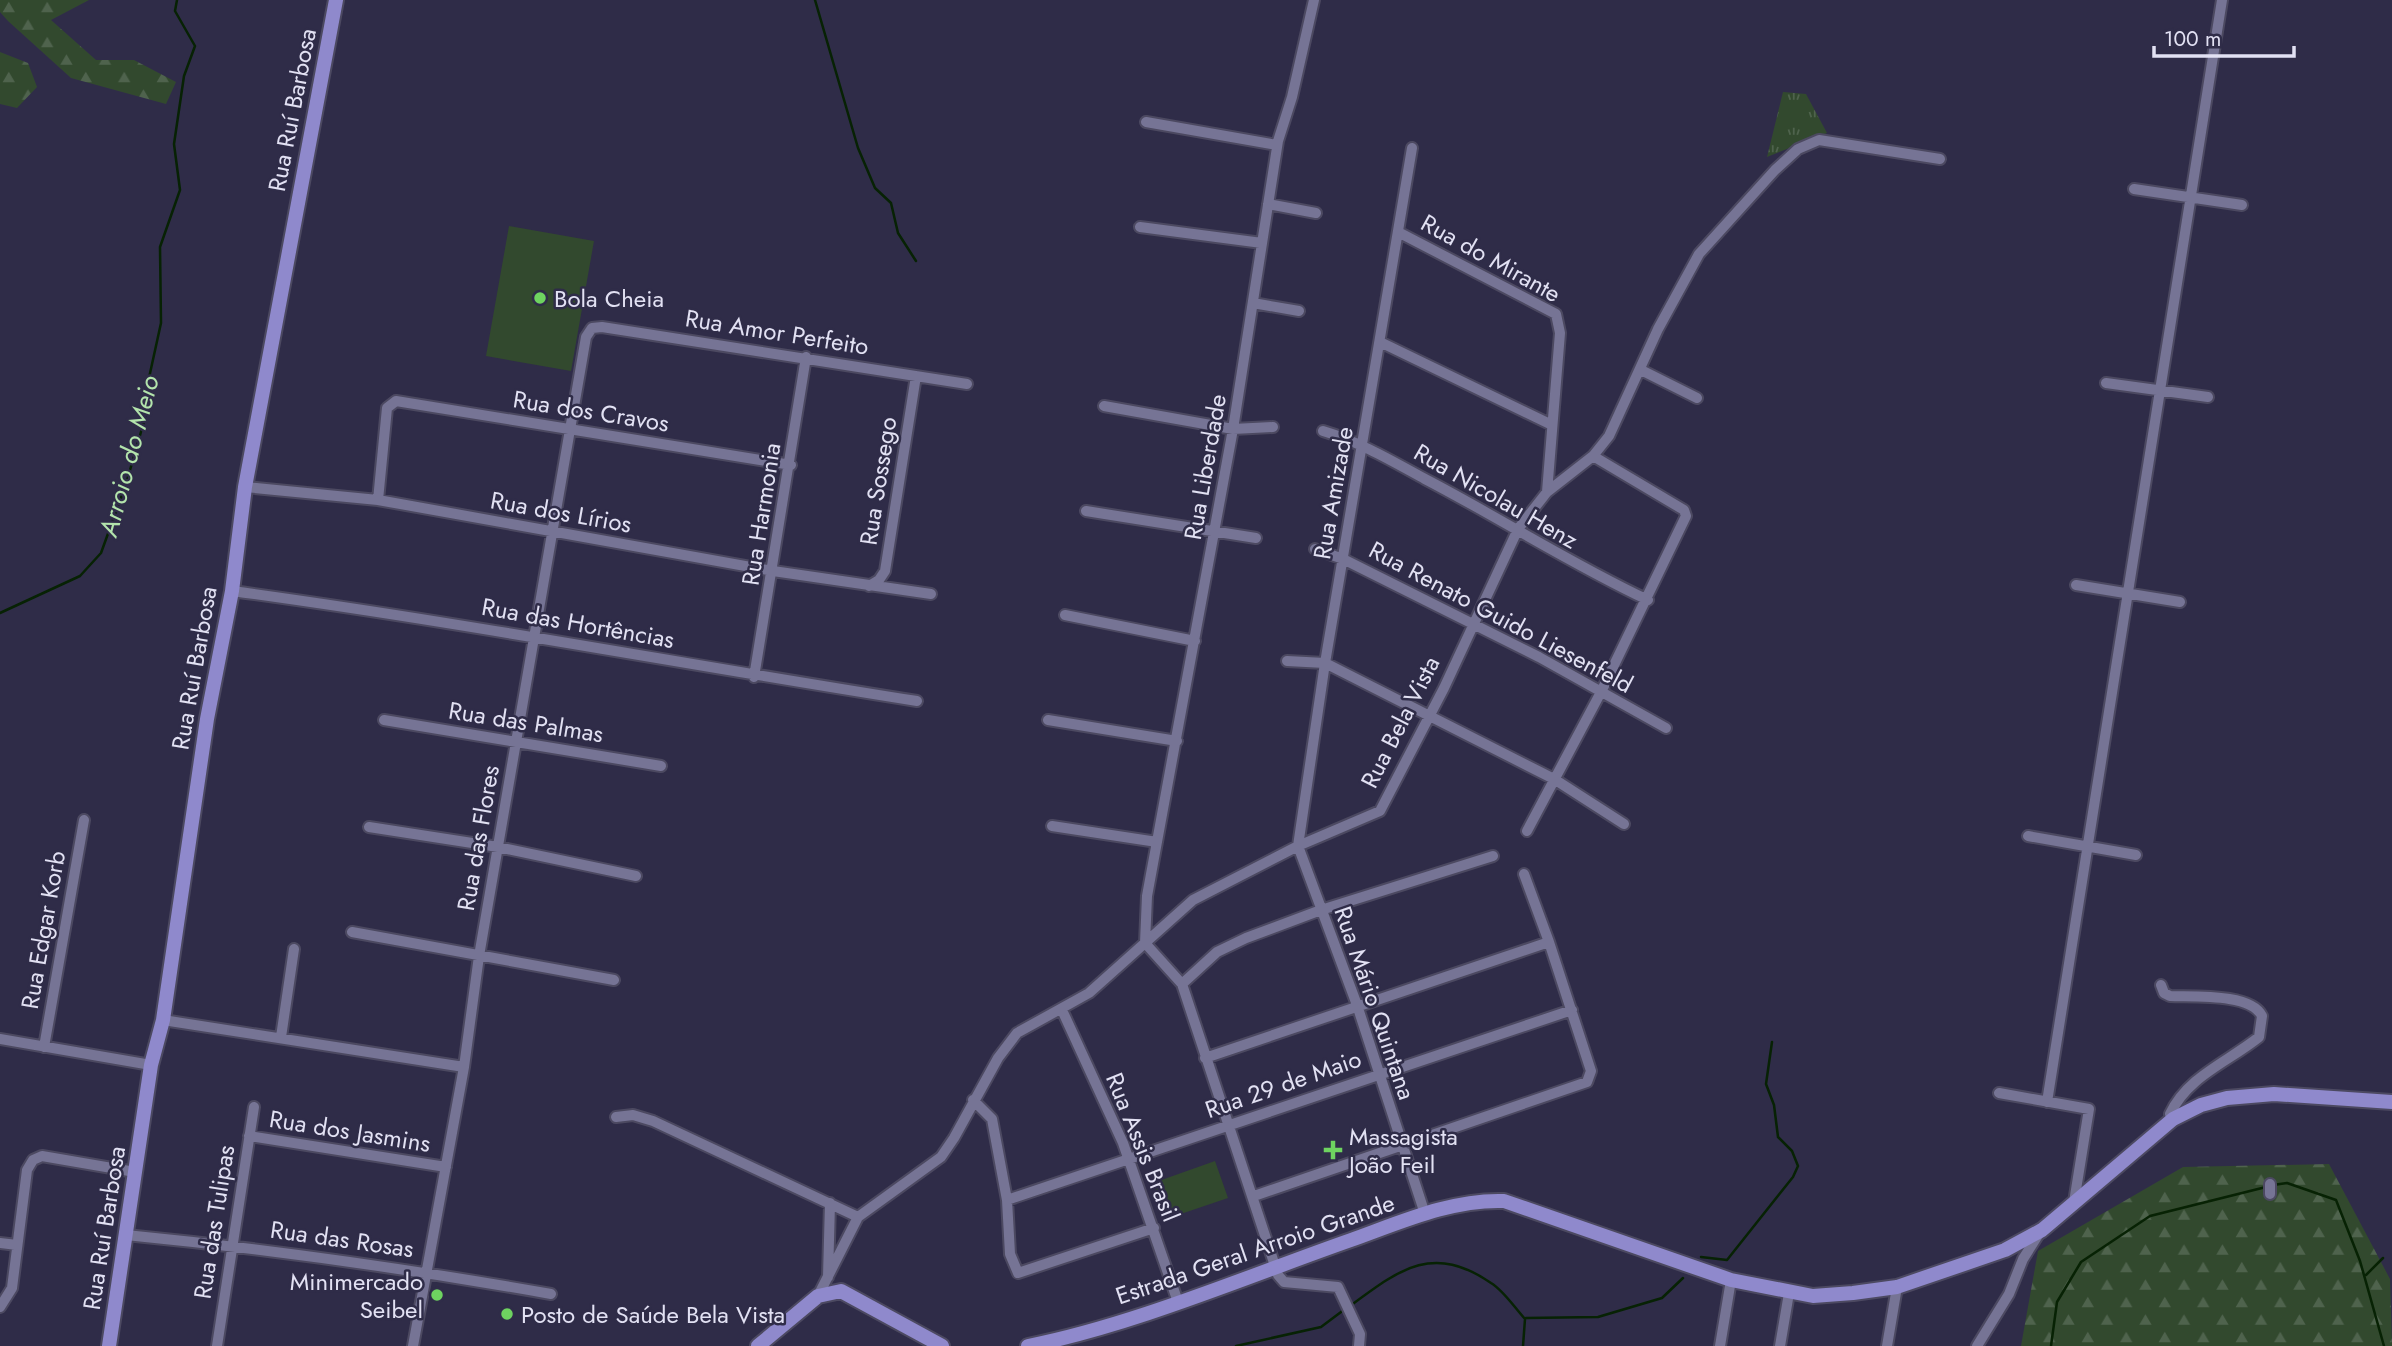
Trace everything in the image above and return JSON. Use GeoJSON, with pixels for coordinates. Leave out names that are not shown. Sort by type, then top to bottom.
{"type":"FeatureCollection","features":[{"type":"Feature","properties":{"kind":"main road","name":"Rua Ruí Barbosa"},"geometry":{"type":"LineString","coordinates":[[109,1346],[151,1065],[163,1020],[207,719],[232,590],[245,487],[336,0]]}},
{"type":"Feature","properties":{"kind":"main road","name":"Estrada Geral Arroio Grande"},"geometry":{"type":"LineString","coordinates":[[1028,1346],[1060,1340],[1178,1302],[1425,1214],[1485,1200],[1504,1201],[1731,1280],[1789,1293],[1813,1296],[1897,1287],[2006,1250],[2042,1230],[2173,1119],[2201,1105],[2273,1094],[2392,1102]]}},
{"type":"Feature","properties":{"kind":"main road"},"geometry":{"type":"LineString","coordinates":[[818,1296],[841,1291],[932,1344]]}},
{"type":"Feature","properties":{"kind":"main road","name":"Rua Bela Vista"},"geometry":{"type":"LineString","coordinates":[[758,1346],[818,1296]]}},
{"type":"Feature","properties":{"kind":"street","name":"Rua Liberdade"},"geometry":{"type":"LineString","coordinates":[[1145,943],[1147,896],[1233,429],[1277,145],[1292,97],[1314,0]]}},
{"type":"Feature","properties":{"kind":"street"},"geometry":{"type":"LineString","coordinates":[[2048,1102],[2222,0]]}},
{"type":"Feature","properties":{"kind":"street"},"geometry":{"type":"LineString","coordinates":[[1146,122],[1277,145]]}},
{"type":"Feature","properties":{"kind":"street","name":"Rua Bela Vista"},"geometry":{"type":"LineString","coordinates":[[818,1296],[828,1280],[846,1236],[858,1217],[941,1157],[973,1100],[1017,1033],[1089,993],[1193,900],[1298,846],[1380,811],[1429,718],[1518,530],[1547,492],[1593,456],[1609,436],[1658,329],[1699,254],[1775,170],[1798,149],[1819,140],[1940,159]]}},
{"type":"Feature","properties":{"kind":"street","name":"Rua Amizade"},"geometry":{"type":"LineString","coordinates":[[1298,846],[1325,663],[1412,148]]}},
{"type":"Feature","properties":{"kind":"street"},"geometry":{"type":"LineString","coordinates":[[2134,189],[2242,205]]}},
{"type":"Feature","properties":{"kind":"street"},"geometry":{"type":"LineString","coordinates":[[1268,204],[1316,212]]}},
{"type":"Feature","properties":{"kind":"street"},"geometry":{"type":"LineString","coordinates":[[1140,227],[1262,243]]}},
{"type":"Feature","properties":{"kind":"street","name":"Rua do Mirante"},"geometry":{"type":"LineString","coordinates":[[1398,232],[1556,314],[1560,333],[1547,492]]}},
{"type":"Feature","properties":{"kind":"street"},"geometry":{"type":"LineString","coordinates":[[1253,303],[1299,311]]}},
{"type":"Feature","properties":{"kind":"street","name":"Rua Amor Perfeito"},"geometry":{"type":"LineString","coordinates":[[586,337],[592,328],[602,327],[967,384]]}},
{"type":"Feature","properties":{"kind":"street","name":"Rua das Flores"},"geometry":{"type":"LineString","coordinates":[[414,1346],[464,1068],[479,956],[586,337]]}},
{"type":"Feature","properties":{"kind":"street"},"geometry":{"type":"LineString","coordinates":[[1380,342],[1552,425]]}},
{"type":"Feature","properties":{"kind":"street","name":"Rua Harmonia"},"geometry":{"type":"LineString","coordinates":[[754,677],[791,465],[806,357]]}},
{"type":"Feature","properties":{"kind":"street"},"geometry":{"type":"LineString","coordinates":[[1641,370],[1697,398]]}},
{"type":"Feature","properties":{"kind":"street","name":"Rua Sossego"},"geometry":{"type":"LineString","coordinates":[[869,586],[879,580],[885,570],[916,376]]}},
{"type":"Feature","properties":{"kind":"street"},"geometry":{"type":"LineString","coordinates":[[2106,383],[2208,397]]}},
{"type":"Feature","properties":{"kind":"street","name":"Rua dos Cravos"},"geometry":{"type":"LineString","coordinates":[[378,500],[387,408],[396,401],[791,465]]}},
{"type":"Feature","properties":{"kind":"street"},"geometry":{"type":"LineString","coordinates":[[1104,406],[1233,429],[1272,427]]}},
{"type":"Feature","properties":{"kind":"street","name":"Rua Nicolau Henz"},"geometry":{"type":"LineString","coordinates":[[1323,432],[1362,445],[1518,530],[1583,569],[1647,600]]}},
{"type":"Feature","properties":{"kind":"street"},"geometry":{"type":"LineString","coordinates":[[1527,831],[1601,692],[1684,524],[1684,510],[1593,456]]}},
{"type":"Feature","properties":{"kind":"street","name":"Rua dos Lírios"},"geometry":{"type":"LineString","coordinates":[[245,487],[378,500],[773,571],[932,594]]}},
{"type":"Feature","properties":{"kind":"street"},"geometry":{"type":"LineString","coordinates":[[1086,511],[1256,538]]}},
{"type":"Feature","properties":{"kind":"street","name":"Rua Renato Guido Liesenfeld"},"geometry":{"type":"LineString","coordinates":[[1315,548],[1343,559],[1539,657],[1666,728]]}},
{"type":"Feature","properties":{"kind":"street"},"geometry":{"type":"LineString","coordinates":[[2076,585],[2180,602]]}},
{"type":"Feature","properties":{"kind":"street","name":"Rua das Hortências"},"geometry":{"type":"LineString","coordinates":[[232,590],[533,636],[642,654],[754,677],[917,701]]}},
{"type":"Feature","properties":{"kind":"street"},"geometry":{"type":"LineString","coordinates":[[1065,615],[1195,641]]}},
{"type":"Feature","properties":{"kind":"street"},"geometry":{"type":"LineString","coordinates":[[1287,661],[1325,663],[1554,779],[1624,824]]}},
{"type":"Feature","properties":{"kind":"street","name":"Rua das Palmas"},"geometry":{"type":"LineString","coordinates":[[384,720],[661,766]]}},
{"type":"Feature","properties":{"kind":"street"},"geometry":{"type":"LineString","coordinates":[[1048,720],[1177,741]]}},
{"type":"Feature","properties":{"kind":"street","name":"Rua Edgar Korb"},"geometry":{"type":"LineString","coordinates":[[44,1047],[84,820]]}},
{"type":"Feature","properties":{"kind":"street"},"geometry":{"type":"LineString","coordinates":[[1052,826],[1157,842]]}},
{"type":"Feature","properties":{"kind":"street"},"geometry":{"type":"LineString","coordinates":[[369,827],[498,847],[636,876]]}},
{"type":"Feature","properties":{"kind":"street"},"geometry":{"type":"LineString","coordinates":[[2028,836],[2136,855]]}},
{"type":"Feature","properties":{"kind":"street","name":"Rua Mário Quintana"},"geometry":{"type":"LineString","coordinates":[[1298,846],[1357,1005],[1425,1214]]}},
{"type":"Feature","properties":{"kind":"street"},"geometry":{"type":"LineString","coordinates":[[1182,985],[1217,952],[1321,910],[1493,856]]}},
{"type":"Feature","properties":{"kind":"street"},"geometry":{"type":"LineString","coordinates":[[1254,1196],[1587,1082],[1591,1071],[1524,874]]}},
{"type":"Feature","properties":{"kind":"street"},"geometry":{"type":"LineString","coordinates":[[352,932],[614,980]]}},
{"type":"Feature","properties":{"kind":"street"},"geometry":{"type":"LineString","coordinates":[[1205,1058],[1549,942]]}},
{"type":"Feature","properties":{"kind":"street"},"geometry":{"type":"LineString","coordinates":[[1145,943],[1182,985],[1226,1125],[1254,1196],[1275,1268],[1284,1282],[1320,1283],[1338,1287],[1355,1318],[1360,1334],[1359,1346]]}},
{"type":"Feature","properties":{"kind":"street"},"geometry":{"type":"LineString","coordinates":[[281,1037],[294,949]]}},
{"type":"Feature","properties":{"kind":"street"},"geometry":{"type":"LineString","coordinates":[[2161,985],[2164,993],[2170,996],[2217,997],[2252,1004],[2262,1016],[2259,1037],[2195,1081],[2175,1103],[2170,1114],[2173,1119]]}},
{"type":"Feature","properties":{"kind":"street","name":"Rua Assis Brasil"},"geometry":{"type":"LineString","coordinates":[[1062,1010],[1130,1159],[1178,1302]]}},
{"type":"Feature","properties":{"kind":"street","name":"Rua 29 de Maio"},"geometry":{"type":"LineString","coordinates":[[1007,1200],[1572,1010]]}},
{"type":"Feature","properties":{"kind":"street"},"geometry":{"type":"LineString","coordinates":[[163,1020],[464,1068]]}},
{"type":"Feature","properties":{"kind":"street"},"geometry":{"type":"LineString","coordinates":[[0,1039],[151,1065]]}},
{"type":"Feature","properties":{"kind":"street"},"geometry":{"type":"LineString","coordinates":[[1999,1093],[2089,1110],[2074,1202]]}},
{"type":"Feature","properties":{"kind":"street"},"geometry":{"type":"LineString","coordinates":[[973,1100],[992,1119],[1007,1200],[1010,1254],[1018,1273],[1154,1228]]}},
{"type":"Feature","properties":{"kind":"street","name":"Rua das Tulipas"},"geometry":{"type":"LineString","coordinates":[[217,1344],[254,1107]]}},
{"type":"Feature","properties":{"kind":"street"},"geometry":{"type":"LineString","coordinates":[[616,1117],[633,1115],[653,1121],[858,1217]]}},
{"type":"Feature","properties":{"kind":"street","name":"Rua dos Jasmins"},"geometry":{"type":"LineString","coordinates":[[248,1136],[446,1167]]}},
{"type":"Feature","properties":{"kind":"street"},"geometry":{"type":"LineString","coordinates":[[0,1307],[12,1287],[27,1170],[33,1160],[42,1156],[135,1172]]}},
{"type":"Feature","properties":{"kind":"street"},"geometry":{"type":"LineString","coordinates":[[828,1280],[830,1203]]}},
{"type":"Feature","properties":{"kind":"street"},"geometry":{"type":"LineString","coordinates":[[1977,1346],[2009,1294],[2023,1259],[2042,1230]]}},
{"type":"Feature","properties":{"kind":"street","name":"Rua das Rosas"},"geometry":{"type":"LineString","coordinates":[[126,1235],[232,1245],[428,1272],[551,1294]]}},
{"type":"Feature","properties":{"kind":"street"},"geometry":{"type":"LineString","coordinates":[[0,1243],[17,1245]]}},
{"type":"Feature","properties":{"kind":"street"},"geometry":{"type":"LineString","coordinates":[[1720,1346],[1731,1280]]}},
{"type":"Feature","properties":{"kind":"street"},"geometry":{"type":"LineString","coordinates":[[1887,1346],[1897,1287]]}},
{"type":"Feature","properties":{"kind":"street"},"geometry":{"type":"LineString","coordinates":[[1780,1346],[1789,1293]]}},
{"type":"Feature","properties":{"kind":"green space"},"geometry":{"type":"Polygon","coordinates":[[[0,0],[89,0],[51,20],[96,60],[134,60],[176,82],[166,104],[71,78],[8,21],[0,12],[0,0]]]}},
{"type":"Feature","properties":{"kind":"green space"},"geometry":{"type":"Polygon","coordinates":[[[0,52],[28,63],[37,87],[17,108],[0,104],[0,52]]]}},
{"type":"Feature","properties":{"kind":"green space"},"geometry":{"type":"Polygon","coordinates":[[[1783,92],[1806,94],[1827,133],[1767,157],[1783,92]]]}},
{"type":"Feature","properties":{"kind":"green space","name":"Bola Cheia"},"geometry":{"type":"Polygon","coordinates":[[[509,226],[594,241],[571,371],[486,356],[509,226]]]}},
{"type":"Feature","properties":{"kind":"green space"},"geometry":{"type":"Polygon","coordinates":[[[1215,1161],[1228,1198],[1166,1219],[1153,1183],[1215,1161]]]}},
{"type":"Feature","properties":{"kind":"green space"},"geometry":{"type":"Polygon","coordinates":[[[2329,1164],[2390,1279],[2392,1346],[2021,1346],[2038,1251],[2183,1167],[2329,1164]]]}},
{"type":"Feature","properties":{"kind":"waterway","name":"Arroio do Meio"},"geometry":{"type":"LineString","coordinates":[[0,613],[80,576],[101,553],[126,484],[145,418],[147,387],[161,323],[160,247],[180,190],[174,144],[184,76],[195,46],[175,11],[177,0]]}},
{"type":"Feature","properties":{"kind":"waterway"},"geometry":{"type":"LineString","coordinates":[[815,0],[858,148],[875,188],[891,203],[898,233],[916,261]]}},
{"type":"Feature","properties":{"kind":"waterway"},"geometry":{"type":"LineString","coordinates":[[1701,1257],[1727,1260],[1793,1177],[1798,1166],[1792,1151],[1778,1137],[1774,1105],[1766,1084],[1772,1042]]}},
{"type":"Feature","properties":{"kind":"waterway"},"geometry":{"type":"LineString","coordinates":[[2273,1185],[2287,1183],[2336,1200],[2360,1261],[2384,1346]]}},
{"type":"Feature","properties":{"kind":"waterway"},"geometry":{"type":"LineString","coordinates":[[2051,1346],[2057,1302],[2081,1262],[2150,1216],[2266,1187]]}},
{"type":"Feature","properties":{"kind":"waterway"},"geometry":{"type":"LineString","coordinates":[[2366,1275],[2383,1258]]}},
{"type":"Feature","properties":{"kind":"waterway"},"geometry":{"type":"LineString","coordinates":[[1350,1306],[1401,1272],[1434,1263],[1452,1265],[1491,1283],[1509,1299],[1525,1319],[1523,1346]]}},
{"type":"Feature","properties":{"kind":"waterway"},"geometry":{"type":"LineString","coordinates":[[1526,1318],[1598,1317],[1662,1298],[1683,1278]]}},
{"type":"Feature","properties":{"kind":"waterway"},"geometry":{"type":"LineString","coordinates":[[1236,1346],[1321,1327],[1345,1309]]}},
{"type":"Feature","properties":{"kind":"place","name":"Bola Cheia"},"geometry":{"type":"Point","coordinates":[540,298]}},
{"type":"Feature","properties":{"kind":"place","name":"Massagista João Feil"},"geometry":{"type":"Point","coordinates":[1333,1150]}},
{"type":"Feature","properties":{"kind":"place","name":"Minimercado Seibel"},"geometry":{"type":"Point","coordinates":[437,1295]}},
{"type":"Feature","properties":{"kind":"place","name":"Posto de Saúde Bela Vista"},"geometry":{"type":"Point","coordinates":[507,1314]}}]}
